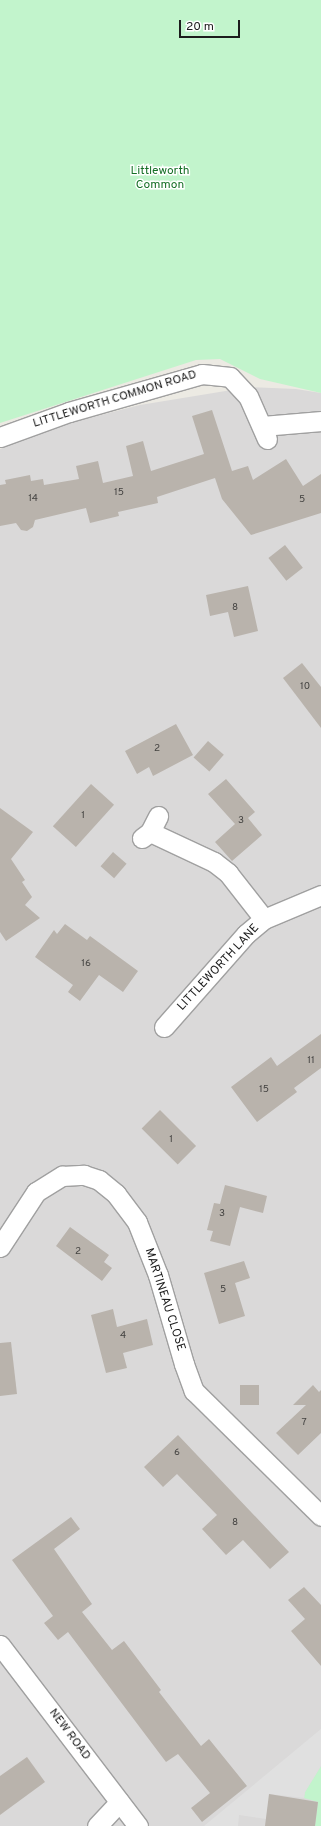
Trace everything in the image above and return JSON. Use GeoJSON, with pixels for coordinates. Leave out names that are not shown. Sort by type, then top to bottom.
{"type":"FeatureCollection","features":[{"type":"Feature","properties":{"kind":"street","name":"LITTLEWORTH COMMON ROAD"},"geometry":{"type":"LineString","coordinates":[[0,437],[69,412],[202,374],[230,377],[248,396],[265,433],[321,421]]}},
{"type":"Feature","properties":{"kind":"street"},"geometry":{"type":"LineString","coordinates":[[150,829],[219,866],[228,873],[264,919]]}},
{"type":"Feature","properties":{"kind":"street","name":"LITTLEWORTH LANE"},"geometry":{"type":"LineString","coordinates":[[164,1027],[246,934],[264,919],[321,895]]}},
{"type":"Feature","properties":{"kind":"street","name":"MARTINEAU CLOSE"},"geometry":{"type":"LineString","coordinates":[[0,1247],[36,1192],[62,1176],[84,1175],[99,1180],[116,1194],[137,1222],[158,1275],[184,1364],[194,1391],[321,1516]]}},
{"type":"Feature","properties":{"kind":"street","name":"NEW ROAD"},"geometry":{"type":"LineString","coordinates":[[0,1645],[138,1826]]}},
{"type":"Feature","properties":{"kind":"street"},"geometry":{"type":"LineString","coordinates":[[97,1826],[119,1802]]}},
{"type":"Feature","properties":{"kind":"shaded area"},"geometry":{"type":"Polygon","coordinates":[[[250,387],[296,389],[321,393],[321,1826],[0,1826],[0,449],[46,429],[140,405],[250,387]]]}},
{"type":"Feature","properties":{"kind":"shaded area"},"geometry":{"type":"Polygon","coordinates":[[[321,1729],[321,1766],[305,1792],[304,1798],[270,1794],[266,1819],[239,1815],[238,1826],[204,1826],[321,1729]]]}},
{"type":"Feature","properties":{"kind":"green space","name":"Littleworth Common"},"geometry":{"type":"Polygon","coordinates":[[[0,0],[321,0],[321,393],[260,379],[220,359],[196,360],[0,423],[0,0]]]}},
{"type":"Feature","properties":{"kind":"green space"},"geometry":{"type":"Polygon","coordinates":[[[321,1766],[321,1826],[315,1826],[318,1802],[304,1798],[305,1792],[321,1766]]]}},
{"type":"Feature","properties":{"kind":"building"},"geometry":{"type":"Polygon","coordinates":[[[212,410],[232,471],[248,466],[253,480],[286,459],[303,486],[321,474],[321,513],[251,535],[222,499],[215,478],[157,497],[158,503],[118,512],[119,516],[90,523],[86,508],[35,520],[33,527],[27,531],[21,530],[16,523],[0,526],[0,485],[6,484],[5,480],[30,475],[31,481],[43,479],[44,485],[79,479],[76,466],[98,461],[103,483],[133,476],[126,446],[143,441],[151,471],[204,454],[192,416],[212,410]]]}},
{"type":"Feature","properties":{"kind":"building"},"geometry":{"type":"Polygon","coordinates":[[[285,545],[303,568],[286,581],[268,558],[285,545]]]}},
{"type":"Feature","properties":{"kind":"building"},"geometry":{"type":"Polygon","coordinates":[[[248,586],[258,631],[234,637],[228,612],[210,616],[206,595],[248,586]]]}},
{"type":"Feature","properties":{"kind":"building"},"geometry":{"type":"Polygon","coordinates":[[[302,663],[321,687],[321,728],[283,678],[302,663]]]}},
{"type":"Feature","properties":{"kind":"building"},"geometry":{"type":"Polygon","coordinates":[[[176,724],[193,755],[153,776],[149,767],[137,774],[125,751],[176,724]]]}},
{"type":"Feature","properties":{"kind":"building"},"geometry":{"type":"Polygon","coordinates":[[[208,741],[224,755],[209,771],[194,758],[208,741]]]}},
{"type":"Feature","properties":{"kind":"building"},"geometry":{"type":"Polygon","coordinates":[[[226,779],[255,812],[248,818],[262,835],[232,861],[215,842],[235,824],[208,794],[226,779]]]}},
{"type":"Feature","properties":{"kind":"building"},"geometry":{"type":"Polygon","coordinates":[[[91,784],[114,805],[76,847],[53,826],[91,784]]]}},
{"type":"Feature","properties":{"kind":"building"},"geometry":{"type":"Polygon","coordinates":[[[0,808],[33,832],[11,859],[25,880],[22,882],[32,897],[25,905],[40,918],[6,941],[0,932],[0,808]]]}},
{"type":"Feature","properties":{"kind":"building"},"geometry":{"type":"Polygon","coordinates":[[[113,852],[127,864],[114,878],[101,866],[113,852]]]}},
{"type":"Feature","properties":{"kind":"building"},"geometry":{"type":"Polygon","coordinates":[[[65,924],[87,940],[90,936],[138,971],[123,992],[99,975],[80,1001],[68,992],[73,985],[35,957],[54,930],[57,934],[65,924]]]}},
{"type":"Feature","properties":{"kind":"building"},"geometry":{"type":"Polygon","coordinates":[[[321,1034],[321,1068],[294,1088],[297,1092],[257,1122],[231,1087],[271,1057],[277,1066],[321,1034]]]}},
{"type":"Feature","properties":{"kind":"building"},"geometry":{"type":"Polygon","coordinates":[[[160,1110],[196,1146],[178,1164],[142,1128],[160,1110]]]}},
{"type":"Feature","properties":{"kind":"building"},"geometry":{"type":"Polygon","coordinates":[[[225,1185],[267,1196],[263,1213],[240,1207],[230,1246],[210,1241],[213,1231],[207,1230],[214,1203],[220,1204],[225,1185]]]}},
{"type":"Feature","properties":{"kind":"building"},"geometry":{"type":"Polygon","coordinates":[[[70,1227],[109,1255],[104,1262],[112,1268],[102,1281],[56,1246],[70,1227]]]}},
{"type":"Feature","properties":{"kind":"building"},"geometry":{"type":"Polygon","coordinates":[[[244,1261],[250,1278],[235,1283],[245,1316],[219,1324],[204,1273],[244,1261]]]}},
{"type":"Feature","properties":{"kind":"building"},"geometry":{"type":"Polygon","coordinates":[[[113,1309],[117,1327],[147,1319],[153,1345],[123,1353],[127,1368],[106,1373],[91,1315],[113,1309]]]}},
{"type":"Feature","properties":{"kind":"building"},"geometry":{"type":"Polygon","coordinates":[[[11,1342],[17,1394],[0,1396],[0,1343],[11,1342]]]}},
{"type":"Feature","properties":{"kind":"building"},"geometry":{"type":"Polygon","coordinates":[[[240,1385],[259,1385],[259,1405],[240,1405],[240,1385]]]}},
{"type":"Feature","properties":{"kind":"building"},"geometry":{"type":"Polygon","coordinates":[[[313,1385],[319,1392],[321,1390],[321,1433],[298,1455],[276,1433],[306,1405],[293,1405],[313,1385]]]}},
{"type":"Feature","properties":{"kind":"building"},"geometry":{"type":"Polygon","coordinates":[[[178,1435],[289,1552],[270,1569],[243,1540],[226,1555],[202,1529],[217,1515],[177,1474],[163,1487],[144,1467],[178,1435]]]}},
{"type":"Feature","properties":{"kind":"building"},"geometry":{"type":"Polygon","coordinates":[[[71,1517],[80,1529],[54,1549],[92,1604],[82,1612],[112,1650],[124,1641],[161,1690],[159,1692],[201,1746],[209,1739],[247,1786],[202,1822],[191,1808],[210,1793],[178,1754],[166,1762],[68,1632],[58,1640],[44,1623],[53,1616],[12,1560],[71,1517]]]}},
{"type":"Feature","properties":{"kind":"building"},"geometry":{"type":"Polygon","coordinates":[[[304,1587],[321,1605],[321,1666],[291,1631],[305,1619],[288,1600],[304,1587]]]}},
{"type":"Feature","properties":{"kind":"building"},"geometry":{"type":"Polygon","coordinates":[[[27,1757],[45,1782],[0,1815],[0,1776],[27,1757]]]}},
{"type":"Feature","properties":{"kind":"building"},"geometry":{"type":"Polygon","coordinates":[[[269,1794],[318,1802],[315,1826],[265,1826],[269,1794]]]}}]}
